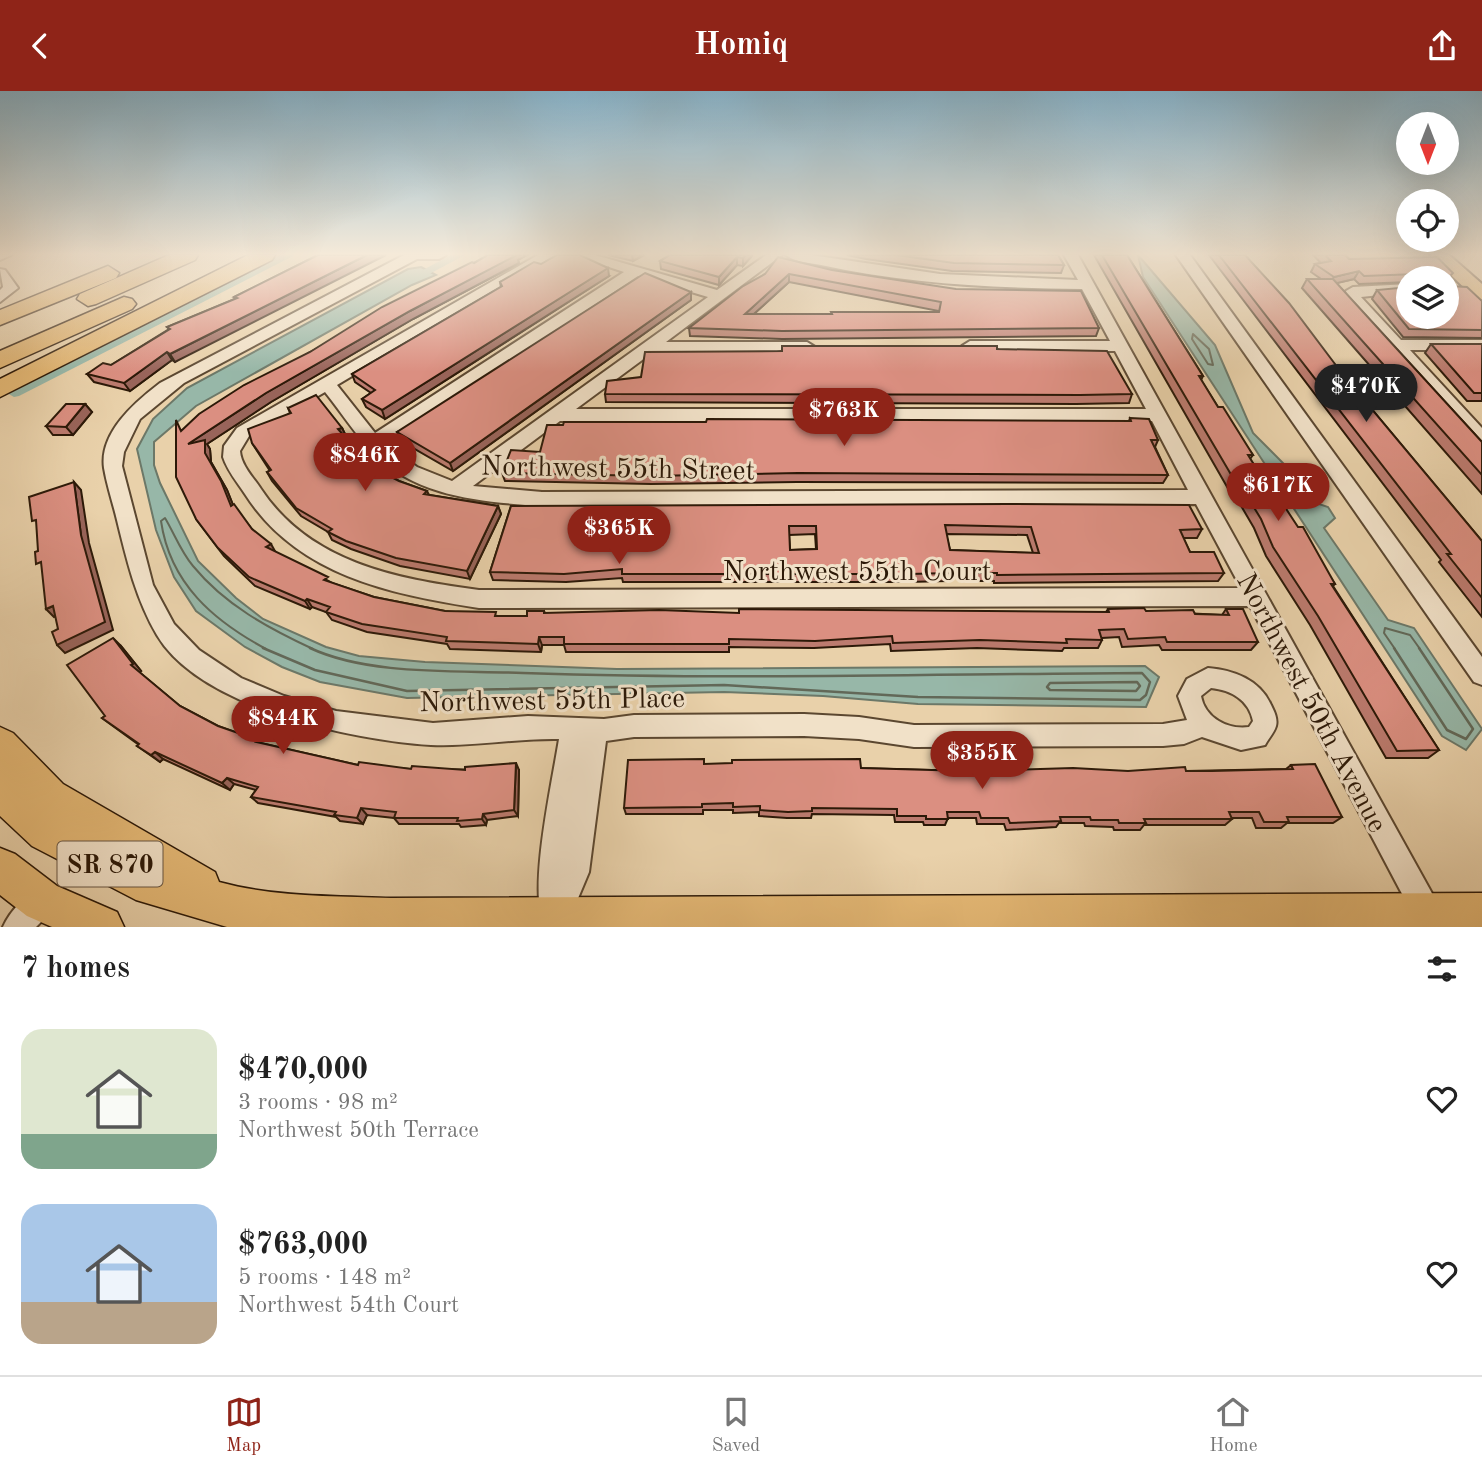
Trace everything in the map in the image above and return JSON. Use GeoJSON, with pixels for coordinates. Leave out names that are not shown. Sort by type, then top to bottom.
{"type":"FeatureCollection","features":[{"type":"Feature","properties":{"kind":"highway"},"geometry":{"type":"LineString","coordinates":[[0,318],[57,294]]}},
{"type":"Feature","properties":{"kind":"highway"},"geometry":{"type":"LineString","coordinates":[[0,338],[99,294]]}},
{"type":"Feature","properties":{"kind":"highway"},"geometry":{"type":"LineString","coordinates":[[0,360],[145,294]]}},
{"type":"Feature","properties":{"kind":"highway"},"geometry":{"type":"LineString","coordinates":[[0,389],[187,294]]}},
{"type":"Feature","properties":{"kind":"highway"},"geometry":{"type":"LineString","coordinates":[[0,745],[49,798],[236,908]]}},
{"type":"Feature","properties":{"kind":"highway","name":"SR 870"},"geometry":{"type":"LineString","coordinates":[[0,789],[46,832],[151,885],[236,908],[310,917],[550,923],[874,923],[1431,920],[1482,915]]}},
{"type":"Feature","properties":{"kind":"highway","name":"SR 870"},"geometry":{"type":"LineString","coordinates":[[0,869],[30,914],[102,927]]}},
{"type":"Feature","properties":{"kind":"street","name":"Northwest 55th Place"},"geometry":{"type":"LineString","coordinates":[[340,294],[164,387],[140,409],[122,431],[114,454],[113,466],[143,585],[166,631],[211,673],[281,706],[356,725],[433,734],[528,727],[584,730],[634,726],[804,726],[859,728],[914,737],[1149,735],[1179,734],[1194,730],[1202,723]]}},
{"type":"Feature","properties":{"kind":"street"},"geometry":{"type":"LineString","coordinates":[[327,384],[481,294]]}},
{"type":"Feature","properties":{"kind":"street"},"geometry":{"type":"LineString","coordinates":[[375,441],[601,294]]}},
{"type":"Feature","properties":{"kind":"street","name":"Northwest 50th Avenue"},"geometry":{"type":"LineString","coordinates":[[1093,294],[1431,920]]}},
{"type":"Feature","properties":{"kind":"street"},"geometry":{"type":"LineString","coordinates":[[1211,294],[1482,675]]}},
{"type":"Feature","properties":{"kind":"street"},"geometry":{"type":"LineString","coordinates":[[1353,294],[1354,298],[1482,439]]}},
{"type":"Feature","properties":{"kind":"street"},"geometry":{"type":"LineString","coordinates":[[455,489],[718,295]]}},
{"type":"Feature","properties":{"kind":"street"},"geometry":{"type":"LineString","coordinates":[[1397,345],[1482,345]]}},
{"type":"Feature","properties":{"kind":"street"},"geometry":{"type":"LineString","coordinates":[[953,347],[1121,346]]}},
{"type":"Feature","properties":{"kind":"street"},"geometry":{"type":"LineString","coordinates":[[647,347],[828,347]]}},
{"type":"Feature","properties":{"kind":"street","name":"Northwest 55th Street"},"geometry":{"type":"LineString","coordinates":[[327,384],[393,461],[423,478],[483,496],[542,499],[1202,497]]}},
{"type":"Feature","properties":{"kind":"street","name":"Northwest 55th Court"},"geometry":{"type":"LineString","coordinates":[[327,384],[243,432],[232,443],[231,459],[273,519],[303,546],[362,575],[411,590],[479,599],[1256,597]]}},
{"type":"Feature","properties":{"kind":"street"},"geometry":{"type":"LineString","coordinates":[[1459,414],[1482,414]]}},
{"type":"Feature","properties":{"kind":"street"},"geometry":{"type":"LineString","coordinates":[[553,415],[1157,415]]}},
{"type":"Feature","properties":{"kind":"street"},"geometry":{"type":"LineString","coordinates":[[550,923],[576,872],[584,730]]}},
{"type":"Feature","properties":{"kind":"water"},"geometry":{"type":"Polygon","coordinates":[[[362,294],[396,294],[196,406],[154,442],[154,465],[160,483],[198,561],[236,598],[263,619],[326,647],[359,656],[425,662],[617,669],[1145,666],[1159,677],[1146,707],[918,704],[823,696],[724,692],[407,698],[320,682],[282,667],[245,647],[196,611],[174,577],[156,530],[137,449],[153,419],[187,388],[362,294]]]}},
{"type":"Feature","properties":{"kind":"water"},"geometry":{"type":"Polygon","coordinates":[[[1154,294],[1171,294],[1215,345],[1253,433],[1286,466],[1304,499],[1328,507],[1335,518],[1324,528],[1388,620],[1414,628],[1482,729],[1466,750],[1442,736],[1154,294]]]}},
{"type":"Feature","properties":{"kind":"building"},"geometry":{"type":"Polygon","coordinates":[[[240,294],[289,294],[170,354],[167,352],[124,383],[87,374],[103,363],[111,365],[170,329],[167,327],[237,298],[234,297],[240,294]]]}},
{"type":"Feature","properties":{"kind":"building"},"geometry":{"type":"Polygon","coordinates":[[[408,294],[442,294],[266,393],[188,444],[205,440],[205,453],[231,506],[234,504],[252,529],[271,544],[266,547],[328,577],[324,580],[374,597],[445,611],[496,612],[495,616],[527,616],[527,611],[544,613],[659,610],[739,613],[739,609],[1109,612],[1108,609],[1144,608],[1146,611],[1193,610],[1195,614],[1229,615],[1226,609],[1243,609],[1258,642],[1167,642],[1165,637],[1128,639],[1124,629],[1099,630],[1102,640],[1066,639],[1067,643],[980,640],[893,643],[892,636],[815,641],[729,639],[729,644],[564,644],[564,637],[539,637],[538,644],[446,641],[447,637],[362,624],[326,612],[330,607],[307,599],[305,601],[249,577],[218,548],[196,519],[176,477],[176,420],[181,431],[199,414],[244,385],[310,352],[408,294]]]}},
{"type":"Feature","properties":{"kind":"building"},"geometry":{"type":"Polygon","coordinates":[[[488,294],[567,294],[382,410],[362,399],[375,390],[352,374],[488,294]]]}},
{"type":"Feature","properties":{"kind":"building"},"geometry":{"type":"Polygon","coordinates":[[[612,294],[688,294],[450,463],[397,432],[612,294]]]}},
{"type":"Feature","properties":{"kind":"building"},"geometry":{"type":"Polygon","coordinates":[[[733,294],[767,294],[745,314],[832,314],[831,312],[939,312],[941,302],[898,294],[1082,294],[1099,328],[782,331],[689,328],[733,294]]]}},
{"type":"Feature","properties":{"kind":"building"},"geometry":{"type":"Polygon","coordinates":[[[1125,294],[1152,294],[1203,376],[1199,376],[1218,407],[1223,407],[1253,455],[1248,455],[1273,495],[1277,495],[1298,527],[1303,527],[1335,584],[1331,584],[1439,750],[1397,751],[1318,616],[1273,547],[1261,519],[1239,483],[1236,483],[1125,294]]]}},
{"type":"Feature","properties":{"kind":"building"},"geometry":{"type":"Polygon","coordinates":[[[1249,294],[1281,294],[1344,376],[1482,541],[1482,598],[1447,554],[1451,554],[1249,294]]]}},
{"type":"Feature","properties":{"kind":"building"},"geometry":{"type":"Polygon","coordinates":[[[1320,294],[1347,294],[1482,442],[1482,475],[1320,294]]]}},
{"type":"Feature","properties":{"kind":"building"},"geometry":{"type":"Polygon","coordinates":[[[1380,294],[1396,294],[1396,313],[1380,294]]]}},
{"type":"Feature","properties":{"kind":"building"},"geometry":{"type":"Polygon","coordinates":[[[1459,294],[1475,294],[1482,301],[1482,330],[1409,329],[1459,329],[1459,294]]]}},
{"type":"Feature","properties":{"kind":"building"},"geometry":{"type":"Polygon","coordinates":[[[1431,344],[1482,344],[1482,393],[1474,393],[1431,344]]]}},
{"type":"Feature","properties":{"kind":"building"},"geometry":{"type":"Polygon","coordinates":[[[782,346],[997,346],[997,349],[1107,351],[1132,394],[605,394],[607,381],[641,377],[645,352],[782,351],[782,346]]]}},
{"type":"Feature","properties":{"kind":"building"},"geometry":{"type":"Polygon","coordinates":[[[316,395],[342,428],[338,429],[354,447],[351,449],[372,467],[427,491],[424,494],[498,506],[467,571],[396,558],[346,541],[328,532],[332,529],[296,508],[267,472],[271,470],[252,443],[248,429],[291,413],[288,408],[316,395]]]}},
{"type":"Feature","properties":{"kind":"building"},"geometry":{"type":"Polygon","coordinates":[[[66,404],[85,404],[66,427],[46,426],[66,404]]]}},
{"type":"Feature","properties":{"kind":"building"},"geometry":{"type":"Polygon","coordinates":[[[1130,418],[1149,419],[1158,440],[1151,440],[1168,475],[798,473],[650,476],[502,473],[511,450],[540,452],[547,425],[563,425],[564,422],[706,422],[707,419],[1131,421],[1130,418]]]}},
{"type":"Feature","properties":{"kind":"building"},"geometry":{"type":"Polygon","coordinates":[[[74,482],[81,535],[105,622],[57,645],[52,632],[58,629],[53,606],[46,609],[41,562],[36,564],[36,520],[32,521],[29,497],[74,482]]]}},
{"type":"Feature","properties":{"kind":"building"},"geometry":{"type":"Polygon","coordinates":[[[1189,505],[1202,529],[1180,530],[1190,552],[1214,552],[1224,573],[997,575],[974,573],[973,568],[949,568],[950,573],[909,574],[622,574],[622,569],[564,574],[490,572],[511,506],[1189,505]],[[945,525],[950,550],[1039,553],[1031,527],[945,525]],[[789,526],[790,550],[817,549],[816,526],[789,526]]]}},
{"type":"Feature","properties":{"kind":"building"},"geometry":{"type":"Polygon","coordinates":[[[113,638],[133,664],[131,665],[180,706],[218,726],[258,740],[256,742],[358,765],[359,762],[411,769],[412,766],[465,770],[465,767],[516,763],[514,810],[483,814],[482,819],[457,821],[458,818],[394,818],[396,812],[361,808],[357,818],[334,815],[336,812],[251,797],[258,787],[227,778],[222,783],[155,752],[151,755],[102,718],[105,716],[67,665],[113,638]]]}},
{"type":"Feature","properties":{"kind":"building"},"geometry":{"type":"Polygon","coordinates":[[[704,759],[704,764],[732,763],[732,760],[860,759],[861,768],[968,771],[1073,768],[1128,771],[1185,767],[1186,771],[1212,771],[1293,769],[1291,765],[1315,764],[1342,817],[1287,817],[1289,822],[1264,822],[1259,812],[1229,812],[1232,819],[1144,819],[1146,823],[1119,823],[1118,820],[1091,820],[1090,817],[1060,817],[1061,821],[1010,823],[1008,818],[981,818],[979,812],[947,812],[948,819],[926,819],[926,816],[897,816],[897,809],[812,808],[812,811],[788,812],[760,810],[760,806],[733,807],[733,803],[702,804],[702,807],[624,808],[628,760],[704,759]]]}},
{"type":"Feature","properties":{"kind":"waterway"},"geometry":{"type":"LineString","coordinates":[[14,393],[211,294]]}}]}
